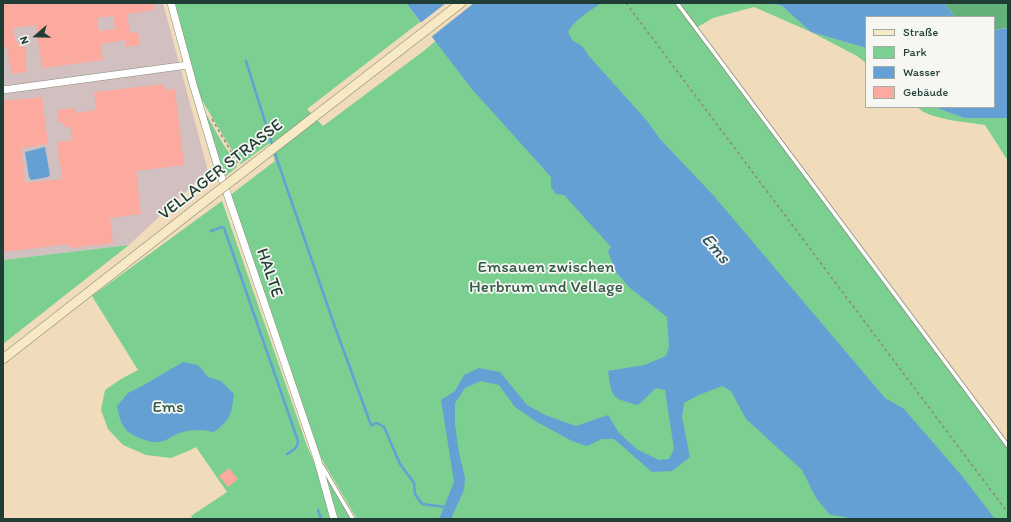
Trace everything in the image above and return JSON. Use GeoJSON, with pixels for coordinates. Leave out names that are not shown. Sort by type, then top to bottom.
{"type":"FeatureCollection","features":[{"type":"Feature","properties":{"kind":"main road","name":"VELLAGER STRASSE"},"geometry":{"type":"LineString","coordinates":[[3,359],[459,4]]}},
{"type":"Feature","properties":{"kind":"street","name":"HALTE"},"geometry":{"type":"LineString","coordinates":[[171,3],[196,96],[222,180],[317,458],[334,519]]}},
{"type":"Feature","properties":{"kind":"street"},"geometry":{"type":"LineString","coordinates":[[3,90],[188,66]]}},
{"type":"Feature","properties":{"kind":"lane"},"geometry":{"type":"LineString","coordinates":[[677,3],[1008,446]]}},
{"type":"Feature","properties":{"kind":"lane"},"geometry":{"type":"LineString","coordinates":[[317,458],[353,519]]}},
{"type":"Feature","properties":{"kind":"path"},"geometry":{"type":"LineString","coordinates":[[626,3],[1008,514]]}},
{"type":"Feature","properties":{"kind":"path"},"geometry":{"type":"LineString","coordinates":[[211,118],[240,167]]}},
{"type":"Feature","properties":{"kind":"shaded area"},"geometry":{"type":"Polygon","coordinates":[[[3,3],[163,3],[208,171],[129,245],[3,260],[3,3]]]}},
{"type":"Feature","properties":{"kind":"green space","name":"Emsauen zwischen Herbrum und Vellage"},"geometry":{"type":"Polygon","coordinates":[[[173,3],[406,3],[420,22],[307,109],[323,126],[421,53],[482,3],[770,3],[782,6],[812,32],[865,48],[865,62],[857,56],[811,32],[754,7],[713,18],[696,28],[1008,446],[1008,519],[357,519],[314,446],[229,196],[275,161],[270,143],[241,164],[197,92],[173,3]]]}},
{"type":"Feature","properties":{"kind":"green space"},"geometry":{"type":"Polygon","coordinates":[[[944,3],[1008,3],[1008,28],[995,30],[995,16],[954,16],[944,3]]]}},
{"type":"Feature","properties":{"kind":"green space"},"geometry":{"type":"Polygon","coordinates":[[[200,103],[223,144],[237,164],[236,168],[223,178],[200,103]]]}},
{"type":"Feature","properties":{"kind":"green space"},"geometry":{"type":"Polygon","coordinates":[[[918,108],[937,108],[964,118],[1008,118],[1008,161],[985,125],[939,118],[918,108]]]}},
{"type":"Feature","properties":{"kind":"green space","name":"Ems"},"geometry":{"type":"Polygon","coordinates":[[[222,201],[307,446],[319,473],[331,519],[193,519],[191,516],[227,492],[196,447],[171,458],[146,455],[123,445],[108,429],[101,410],[105,390],[138,370],[92,296],[222,201]]]}},
{"type":"Feature","properties":{"kind":"green space"},"geometry":{"type":"Polygon","coordinates":[[[129,245],[3,344],[3,260],[129,245]]]}},
{"type":"Feature","properties":{"kind":"green space"},"geometry":{"type":"Polygon","coordinates":[[[321,465],[352,519],[336,519],[321,465]]]}},
{"type":"Feature","properties":{"kind":"water","name":"Ems"},"geometry":{"type":"Polygon","coordinates":[[[406,3],[601,3],[574,23],[568,32],[572,40],[582,46],[589,56],[648,122],[660,139],[713,195],[885,398],[904,409],[962,476],[995,519],[847,519],[846,517],[830,515],[816,498],[802,470],[746,419],[731,391],[722,386],[684,403],[682,417],[690,457],[672,471],[652,472],[614,439],[602,439],[587,446],[572,441],[537,422],[515,407],[499,385],[481,381],[465,388],[455,403],[455,424],[459,453],[465,478],[464,490],[451,519],[439,519],[454,482],[441,400],[455,391],[464,375],[479,368],[500,372],[527,405],[545,415],[576,426],[608,415],[619,433],[638,450],[659,460],[669,459],[674,449],[665,390],[656,388],[638,405],[622,401],[614,396],[612,392],[608,371],[644,365],[666,356],[669,347],[667,317],[630,288],[615,271],[608,251],[611,247],[564,195],[556,194],[551,187],[551,177],[471,88],[406,3]]]}},
{"type":"Feature","properties":{"kind":"water"},"geometry":{"type":"Polygon","coordinates":[[[770,3],[944,3],[954,16],[865,16],[865,48],[811,32],[782,6],[770,3]]]}},
{"type":"Feature","properties":{"kind":"water"},"geometry":{"type":"Polygon","coordinates":[[[1008,28],[1008,118],[964,118],[937,108],[995,108],[995,30],[1008,28]]]}},
{"type":"Feature","properties":{"kind":"water"},"geometry":{"type":"Polygon","coordinates":[[[45,147],[50,175],[48,177],[31,180],[29,177],[25,152],[45,147]]]}},
{"type":"Feature","properties":{"kind":"water"},"geometry":{"type":"Polygon","coordinates":[[[183,362],[198,365],[208,377],[221,381],[234,394],[231,412],[227,420],[214,432],[191,430],[158,442],[147,441],[132,435],[122,424],[117,406],[128,393],[183,362]]]}},
{"type":"Feature","properties":{"kind":"pier"},"geometry":{"type":"Polygon","coordinates":[[[446,3],[474,3],[430,38],[419,24],[446,3]]]}},
{"type":"Feature","properties":{"kind":"building"},"geometry":{"type":"Polygon","coordinates":[[[3,3],[154,3],[155,10],[127,14],[130,33],[138,32],[140,45],[126,47],[125,40],[101,44],[103,60],[42,68],[36,25],[13,28],[16,43],[21,42],[22,47],[25,47],[27,72],[12,74],[6,46],[3,47],[3,3]],[[113,16],[97,18],[99,31],[115,29],[113,16]]]}},
{"type":"Feature","properties":{"kind":"building"},"geometry":{"type":"Polygon","coordinates":[[[164,84],[165,90],[175,89],[184,165],[136,171],[141,214],[110,218],[113,243],[70,248],[70,244],[3,252],[3,101],[42,97],[48,144],[21,148],[25,183],[62,179],[57,142],[72,140],[70,126],[64,127],[63,122],[59,123],[57,110],[75,108],[76,113],[96,110],[94,92],[164,84]]]}},
{"type":"Feature","properties":{"kind":"building"},"geometry":{"type":"Polygon","coordinates":[[[229,468],[238,479],[228,487],[219,476],[229,468]]]}},
{"type":"Feature","properties":{"kind":"waterway"},"geometry":{"type":"LineString","coordinates":[[246,61],[273,147]]}},
{"type":"Feature","properties":{"kind":"waterway"},"geometry":{"type":"LineString","coordinates":[[274,151],[335,327],[371,425],[377,423],[384,427],[400,464],[414,483],[415,494],[422,504],[445,507]]}},
{"type":"Feature","properties":{"kind":"waterway"},"geometry":{"type":"LineString","coordinates":[[211,231],[222,227],[224,228],[298,441],[296,447],[287,454]]}},
{"type":"Feature","properties":{"kind":"waterway"},"geometry":{"type":"LineString","coordinates":[[318,510],[321,519]]}}]}
